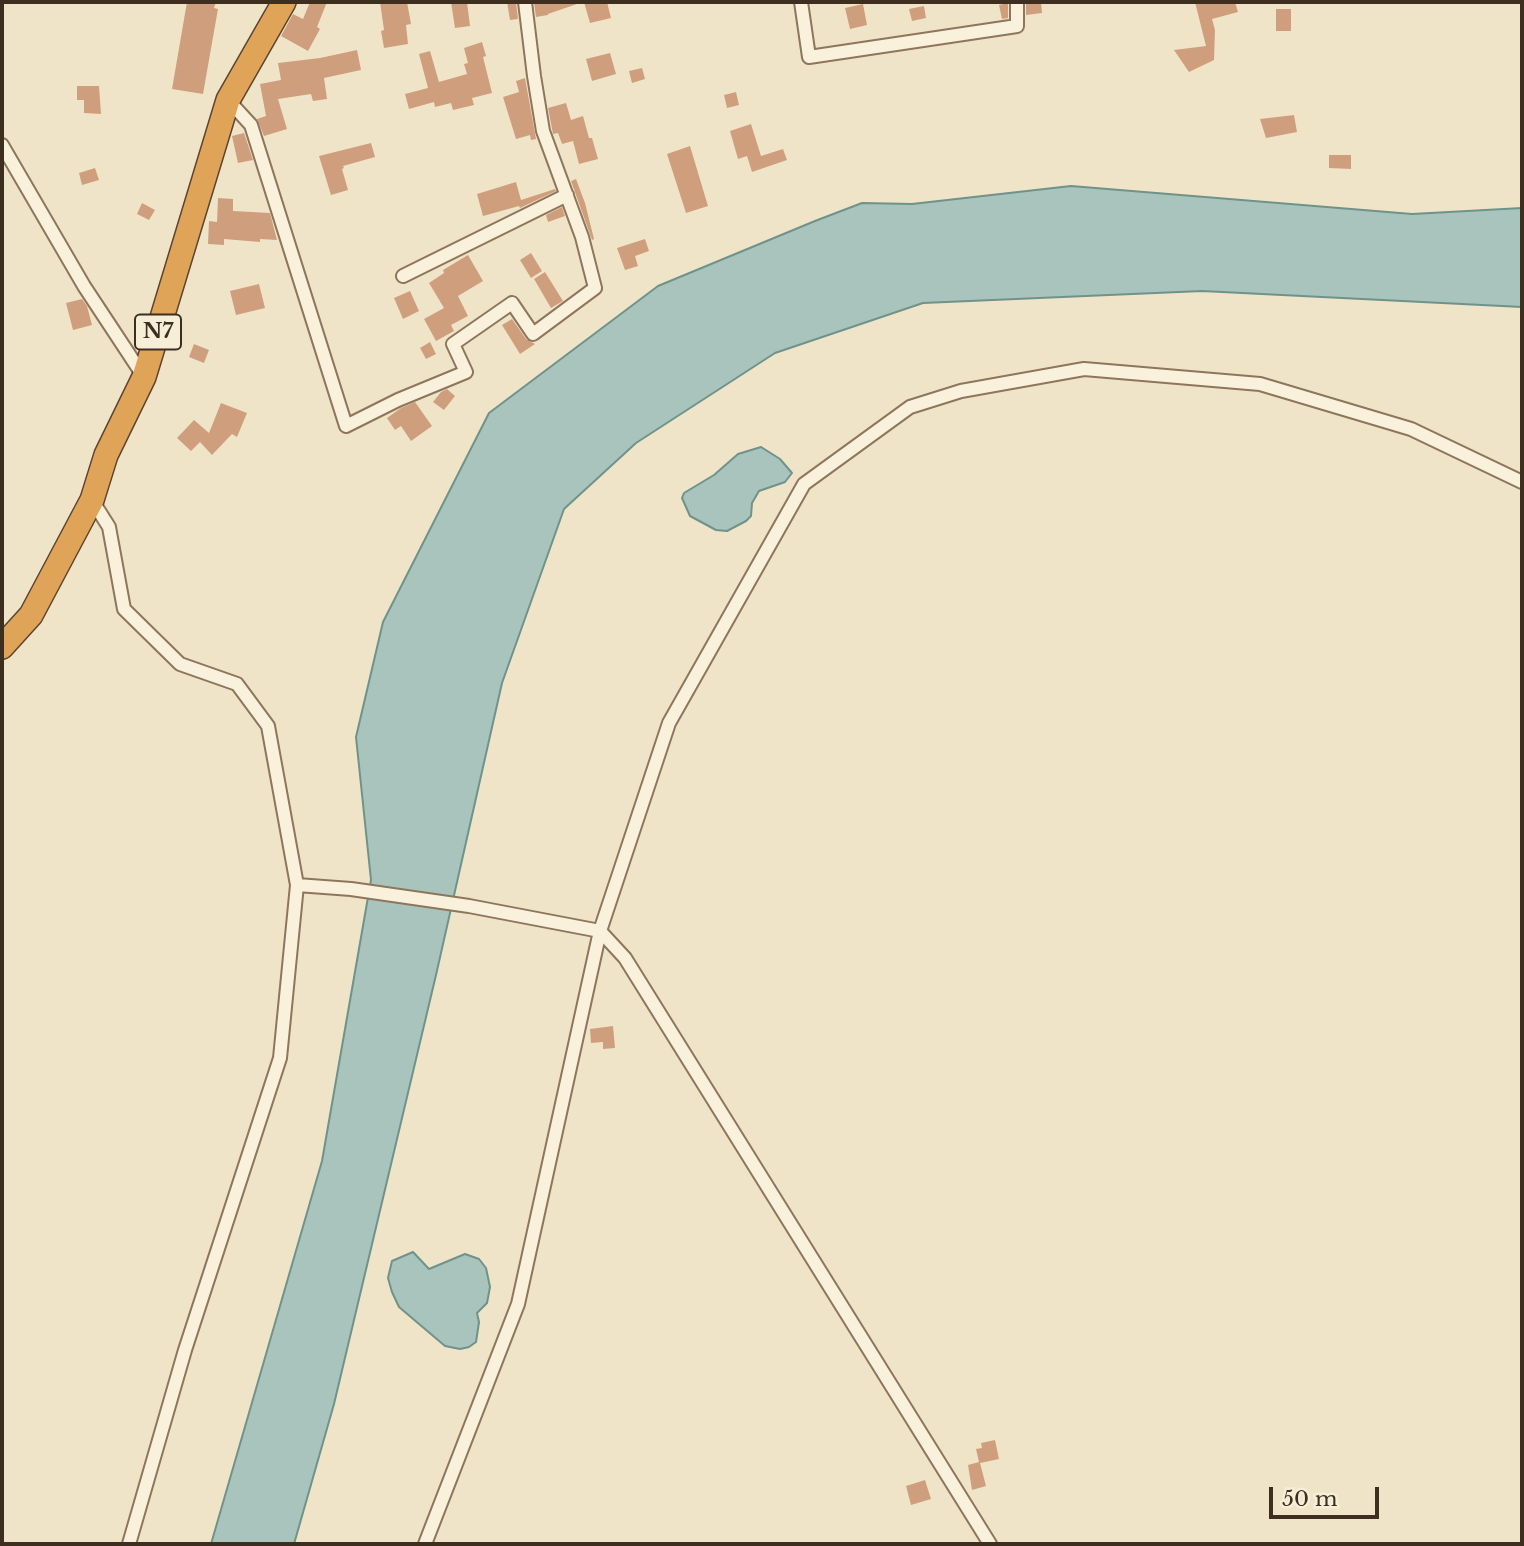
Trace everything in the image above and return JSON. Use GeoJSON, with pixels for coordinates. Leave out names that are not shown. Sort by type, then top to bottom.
{"type":"FeatureCollection","features":[{"type":"Feature","properties":{"kind":"highway","name":"N7"},"geometry":{"type":"LineString","coordinates":[[2,647],[31,615],[92,500],[106,455],[144,377],[228,100],[284,2]]}},
{"type":"Feature","properties":{"kind":"street"},"geometry":{"type":"LineString","coordinates":[[228,100],[251,125],[346,426],[398,400],[466,372],[453,344],[512,303],[533,334],[595,288],[582,237],[543,131],[525,2]]}},
{"type":"Feature","properties":{"kind":"street"},"geometry":{"type":"LineString","coordinates":[[801,2],[809,57],[1017,26],[1017,2]]}},
{"type":"Feature","properties":{"kind":"street"},"geometry":{"type":"LineString","coordinates":[[2,145],[84,286],[144,377]]}},
{"type":"Feature","properties":{"kind":"street"},"geometry":{"type":"LineString","coordinates":[[403,276],[567,195]]}},
{"type":"Feature","properties":{"kind":"street"},"geometry":{"type":"LineString","coordinates":[[425,1544],[518,1304],[600,931],[668,723],[804,484],[909,407],[961,391],[1084,369],[1261,384],[1411,429],[1522,482]]}},
{"type":"Feature","properties":{"kind":"street"},"geometry":{"type":"LineString","coordinates":[[92,500],[109,527],[124,610],[180,664],[237,684],[268,726],[297,885],[281,1058],[185,1350],[129,1544]]}},
{"type":"Feature","properties":{"kind":"street"},"geometry":{"type":"LineString","coordinates":[[297,885],[351,889],[470,906],[600,931],[625,958],[990,1544]]}},
{"type":"Feature","properties":{"kind":"water"},"geometry":{"type":"Polygon","coordinates":[[[1071,186],[1412,214],[1522,208],[1522,307],[1202,291],[923,303],[775,353],[636,443],[564,509],[502,683],[334,1404],[294,1544],[211,1544],[322,1161],[371,880],[356,737],[383,622],[489,413],[658,286],[815,221],[862,203],[912,204],[1071,186]]]}},
{"type":"Feature","properties":{"kind":"water"},"geometry":{"type":"Polygon","coordinates":[[[761,447],[780,459],[792,473],[785,482],[759,491],[752,503],[751,516],[746,521],[727,531],[716,530],[690,516],[682,498],[684,493],[714,475],[738,454],[761,447]]]}},
{"type":"Feature","properties":{"kind":"water"},"geometry":{"type":"Polygon","coordinates":[[[413,1252],[429,1269],[465,1254],[479,1259],[486,1268],[490,1287],[487,1303],[477,1313],[479,1322],[476,1342],[469,1347],[460,1349],[445,1346],[399,1307],[388,1278],[392,1261],[413,1252]]]}},
{"type":"Feature","properties":{"kind":"building"},"geometry":{"type":"Polygon","coordinates":[[[187,2],[216,2],[214,8],[218,9],[203,94],[172,89],[187,2]]]}},
{"type":"Feature","properties":{"kind":"building"},"geometry":{"type":"Polygon","coordinates":[[[310,2],[327,2],[317,27],[320,29],[308,51],[281,36],[293,14],[303,19],[310,2]]]}},
{"type":"Feature","properties":{"kind":"building"},"geometry":{"type":"Polygon","coordinates":[[[380,2],[407,2],[411,24],[406,25],[408,44],[384,48],[380,2]]]}},
{"type":"Feature","properties":{"kind":"building"},"geometry":{"type":"Polygon","coordinates":[[[451,2],[467,2],[470,26],[455,28],[451,2]]]}},
{"type":"Feature","properties":{"kind":"building"},"geometry":{"type":"Polygon","coordinates":[[[507,2],[516,2],[518,19],[510,20],[507,2]]]}},
{"type":"Feature","properties":{"kind":"building"},"geometry":{"type":"Polygon","coordinates":[[[534,2],[577,2],[577,4],[536,17],[534,2]]]}},
{"type":"Feature","properties":{"kind":"building"},"geometry":{"type":"Polygon","coordinates":[[[584,2],[607,2],[611,18],[590,23],[584,2]]]}},
{"type":"Feature","properties":{"kind":"building"},"geometry":{"type":"Polygon","coordinates":[[[1026,2],[1041,2],[1042,13],[1026,15],[1026,2]]]}},
{"type":"Feature","properties":{"kind":"building"},"geometry":{"type":"Polygon","coordinates":[[[1195,2],[1235,2],[1238,12],[1212,19],[1215,30],[1214,60],[1189,72],[1174,50],[1206,46],[1195,2]]]}},
{"type":"Feature","properties":{"kind":"building"},"geometry":{"type":"Polygon","coordinates":[[[1008,3],[1008,18],[1002,19],[999,5],[1008,3]]]}},
{"type":"Feature","properties":{"kind":"building"},"geometry":{"type":"Polygon","coordinates":[[[863,4],[867,25],[850,29],[845,8],[863,4]]]}},
{"type":"Feature","properties":{"kind":"building"},"geometry":{"type":"Polygon","coordinates":[[[924,6],[926,18],[912,21],[909,9],[924,6]]]}},
{"type":"Feature","properties":{"kind":"building"},"geometry":{"type":"Polygon","coordinates":[[[1276,9],[1291,9],[1291,31],[1276,31],[1276,9]]]}},
{"type":"Feature","properties":{"kind":"building"},"geometry":{"type":"Polygon","coordinates":[[[482,42],[492,93],[472,98],[474,105],[453,110],[451,103],[435,107],[434,102],[409,109],[405,94],[428,88],[419,54],[430,51],[439,82],[467,74],[464,64],[468,63],[464,48],[482,42]]]}},
{"type":"Feature","properties":{"kind":"building"},"geometry":{"type":"Polygon","coordinates":[[[357,50],[361,70],[324,78],[327,99],[313,101],[311,94],[278,99],[287,129],[264,136],[257,119],[266,116],[260,84],[281,80],[278,63],[357,50]]]}},
{"type":"Feature","properties":{"kind":"building"},"geometry":{"type":"Polygon","coordinates":[[[610,53],[616,74],[592,81],[586,59],[610,53]]]}},
{"type":"Feature","properties":{"kind":"building"},"geometry":{"type":"Polygon","coordinates":[[[642,68],[645,79],[632,83],[629,71],[642,68]]]}},
{"type":"Feature","properties":{"kind":"building"},"geometry":{"type":"Polygon","coordinates":[[[525,78],[536,139],[531,140],[530,135],[516,139],[503,97],[519,92],[516,81],[525,78]]]}},
{"type":"Feature","properties":{"kind":"building"},"geometry":{"type":"Polygon","coordinates":[[[77,86],[99,86],[101,114],[84,113],[84,100],[77,100],[77,86]]]}},
{"type":"Feature","properties":{"kind":"building"},"geometry":{"type":"Polygon","coordinates":[[[736,92],[739,105],[727,108],[724,95],[736,92]]]}},
{"type":"Feature","properties":{"kind":"building"},"geometry":{"type":"Polygon","coordinates":[[[566,103],[571,120],[583,116],[598,159],[579,164],[573,141],[562,144],[558,133],[553,134],[548,108],[566,103]]]}},
{"type":"Feature","properties":{"kind":"building"},"geometry":{"type":"Polygon","coordinates":[[[1294,115],[1297,132],[1266,138],[1260,119],[1294,115]]]}},
{"type":"Feature","properties":{"kind":"building"},"geometry":{"type":"Polygon","coordinates":[[[751,124],[761,156],[783,149],[787,160],[752,172],[747,156],[738,159],[730,131],[751,124]]]}},
{"type":"Feature","properties":{"kind":"building"},"geometry":{"type":"Polygon","coordinates":[[[244,133],[253,160],[238,163],[232,136],[244,133]]]}},
{"type":"Feature","properties":{"kind":"building"},"geometry":{"type":"Polygon","coordinates":[[[371,143],[375,157],[343,166],[348,190],[331,195],[319,156],[371,143]]]}},
{"type":"Feature","properties":{"kind":"building"},"geometry":{"type":"Polygon","coordinates":[[[690,146],[708,206],[686,213],[667,154],[690,146]]]}},
{"type":"Feature","properties":{"kind":"building"},"geometry":{"type":"Polygon","coordinates":[[[1329,155],[1351,155],[1351,169],[1329,168],[1329,155]]]}},
{"type":"Feature","properties":{"kind":"building"},"geometry":{"type":"Polygon","coordinates":[[[95,168],[99,180],[82,185],[79,173],[95,168]]]}},
{"type":"Feature","properties":{"kind":"building"},"geometry":{"type":"Polygon","coordinates":[[[576,179],[585,203],[594,239],[592,240],[571,181],[576,179]]]}},
{"type":"Feature","properties":{"kind":"building"},"geometry":{"type":"Polygon","coordinates":[[[516,182],[521,200],[555,189],[556,191],[520,208],[519,206],[483,216],[477,194],[516,182]]]}},
{"type":"Feature","properties":{"kind":"building"},"geometry":{"type":"Polygon","coordinates":[[[218,198],[233,199],[233,211],[270,213],[277,240],[260,239],[260,242],[224,239],[224,245],[208,244],[209,221],[217,222],[218,198]]]}},
{"type":"Feature","properties":{"kind":"building"},"geometry":{"type":"Polygon","coordinates":[[[142,203],[155,210],[149,220],[137,214],[142,203]]]}},
{"type":"Feature","properties":{"kind":"building"},"geometry":{"type":"Polygon","coordinates":[[[562,207],[565,216],[548,222],[546,215],[562,207]]]}},
{"type":"Feature","properties":{"kind":"building"},"geometry":{"type":"Polygon","coordinates":[[[645,239],[649,251],[635,256],[638,266],[625,270],[617,248],[645,239]]]}},
{"type":"Feature","properties":{"kind":"building"},"geometry":{"type":"Polygon","coordinates":[[[531,253],[542,271],[531,278],[520,260],[531,253]]]}},
{"type":"Feature","properties":{"kind":"building"},"geometry":{"type":"Polygon","coordinates":[[[468,255],[483,281],[458,296],[468,316],[451,325],[454,331],[436,341],[424,319],[444,308],[429,283],[444,273],[443,270],[468,255]]]}},
{"type":"Feature","properties":{"kind":"building"},"geometry":{"type":"Polygon","coordinates":[[[545,272],[563,301],[551,308],[534,279],[545,272]]]}},
{"type":"Feature","properties":{"kind":"building"},"geometry":{"type":"Polygon","coordinates":[[[259,284],[265,308],[236,315],[230,291],[259,284]]]}},
{"type":"Feature","properties":{"kind":"building"},"geometry":{"type":"Polygon","coordinates":[[[410,291],[419,311],[403,319],[394,298],[410,291]]]}},
{"type":"Feature","properties":{"kind":"building"},"geometry":{"type":"Polygon","coordinates":[[[82,299],[87,306],[92,325],[73,330],[66,303],[82,299]]]}},
{"type":"Feature","properties":{"kind":"building"},"geometry":{"type":"Polygon","coordinates":[[[512,319],[526,339],[535,344],[520,354],[502,325],[512,319]]]}},
{"type":"Feature","properties":{"kind":"building"},"geometry":{"type":"Polygon","coordinates":[[[430,342],[436,354],[426,359],[420,348],[430,342]]]}},
{"type":"Feature","properties":{"kind":"building"},"geometry":{"type":"Polygon","coordinates":[[[194,344],[209,350],[204,363],[189,357],[194,344]]]}},
{"type":"Feature","properties":{"kind":"building"},"geometry":{"type":"Polygon","coordinates":[[[447,389],[455,396],[444,410],[433,402],[447,389]]]}},
{"type":"Feature","properties":{"kind":"building"},"geometry":{"type":"Polygon","coordinates":[[[415,402],[432,426],[411,441],[401,426],[395,430],[387,418],[415,402]]]}},
{"type":"Feature","properties":{"kind":"building"},"geometry":{"type":"Polygon","coordinates":[[[221,403],[247,413],[237,437],[232,434],[212,455],[200,442],[191,451],[177,438],[194,420],[209,433],[221,403]]]}},
{"type":"Feature","properties":{"kind":"building"},"geometry":{"type":"Polygon","coordinates":[[[613,1026],[615,1048],[603,1049],[603,1042],[591,1043],[590,1029],[613,1026]]]}},
{"type":"Feature","properties":{"kind":"building"},"geometry":{"type":"Polygon","coordinates":[[[995,1440],[999,1459],[980,1463],[986,1486],[972,1490],[968,1465],[979,1462],[976,1449],[982,1448],[981,1443],[995,1440]]]}},
{"type":"Feature","properties":{"kind":"building"},"geometry":{"type":"Polygon","coordinates":[[[925,1480],[931,1499],[911,1505],[906,1486],[925,1480]]]}}]}
